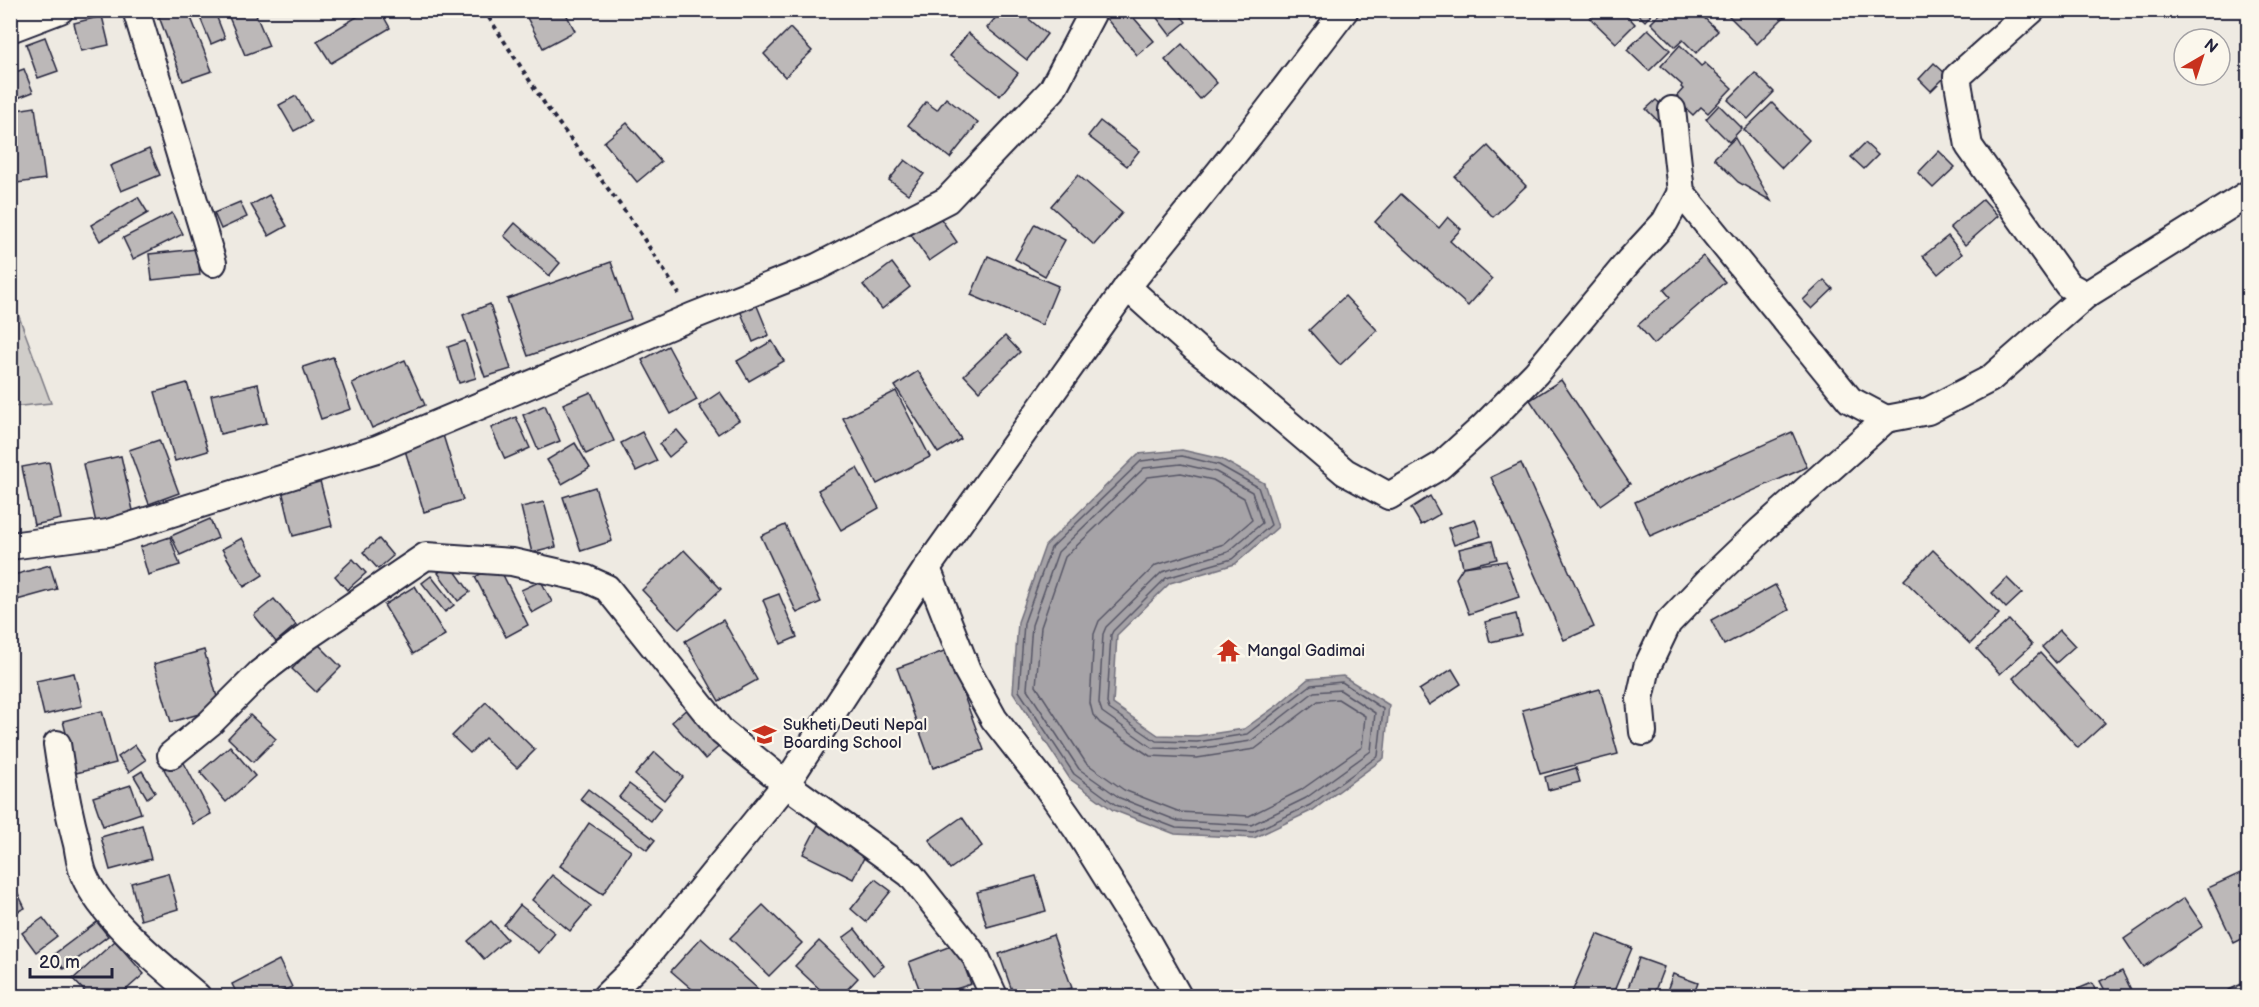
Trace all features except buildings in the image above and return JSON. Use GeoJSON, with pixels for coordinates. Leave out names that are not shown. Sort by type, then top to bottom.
{"type":"FeatureCollection","features":[{"type":"Feature","properties":{"kind":"street"},"geometry":{"type":"LineString","coordinates":[[10,29],[60,10]]}},
{"type":"Feature","properties":{"kind":"street"},"geometry":{"type":"LineString","coordinates":[[136,10],[213,263]]}},
{"type":"Feature","properties":{"kind":"street"},"geometry":{"type":"LineString","coordinates":[[10,546],[108,533],[377,449],[693,316],[817,267],[947,200],[1052,90],[1094,10]]}},
{"type":"Feature","properties":{"kind":"street"},"geometry":{"type":"LineString","coordinates":[[606,996],[645,958],[786,784],[927,568],[1126,287],[1250,134],[1345,10]]}},
{"type":"Feature","properties":{"kind":"street"},"geometry":{"type":"LineString","coordinates":[[2032,10],[1957,77],[1964,122],[1969,146],[2068,285],[2086,295]]}},
{"type":"Feature","properties":{"kind":"street"},"geometry":{"type":"LineString","coordinates":[[1672,110],[1681,192],[1851,400],[1886,419]]}},
{"type":"Feature","properties":{"kind":"street"},"geometry":{"type":"LineString","coordinates":[[1126,287],[1196,349],[1257,397],[1345,472],[1389,496],[1440,466],[1484,426],[1536,373],[1629,261],[1665,222],[1681,192]]}},
{"type":"Feature","properties":{"kind":"street"},"geometry":{"type":"LineString","coordinates":[[1643,732],[1640,699],[1647,667],[1668,623],[1760,531],[1886,419],[1928,411],[1990,379],[2086,295],[2248,194]]}},
{"type":"Feature","properties":{"kind":"street"},"geometry":{"type":"LineString","coordinates":[[171,755],[210,723],[260,673],[308,636],[426,556],[512,562],[587,579],[608,588],[722,732],[786,784],[910,874],[976,957],[994,996]]}},
{"type":"Feature","properties":{"kind":"street"},"geometry":{"type":"LineString","coordinates":[[927,568],[967,670],[994,719],[1046,784],[1078,831],[1148,943],[1178,996]]}},
{"type":"Feature","properties":{"kind":"street"},"geometry":{"type":"LineString","coordinates":[[57,744],[67,806],[84,876],[103,906],[126,932],[197,996]]}},
{"type":"Feature","properties":{"kind":"lane"},"geometry":{"type":"LineString","coordinates":[[2233,996],[2248,989]]}},
{"type":"Feature","properties":{"kind":"path"},"geometry":{"type":"LineString","coordinates":[[484,10],[548,109],[633,222],[693,316]]}},
{"type":"Feature","properties":{"kind":"shaded area"},"geometry":{"type":"Polygon","coordinates":[[[11,295],[51,403],[11,407],[11,295]]]}},
{"type":"Feature","properties":{"kind":"water"},"geometry":{"type":"Polygon","coordinates":[[[1182,450],[1221,459],[1264,483],[1278,527],[1235,564],[1170,583],[1117,635],[1113,704],[1158,735],[1197,736],[1244,729],[1279,704],[1308,679],[1343,676],[1389,705],[1384,758],[1313,810],[1254,838],[1175,834],[1113,810],[1070,779],[1013,692],[1018,622],[1045,546],[1138,454],[1182,450]]]}},
{"type":"Feature","properties":{"kind":"place","name":"Mangal Gadimai"},"geometry":{"type":"Point","coordinates":[1229,651]}},
{"type":"Feature","properties":{"kind":"place","name":"Sukheti Deuti Nepal Boarding School"},"geometry":{"type":"Point","coordinates":[765,734]}}]}
